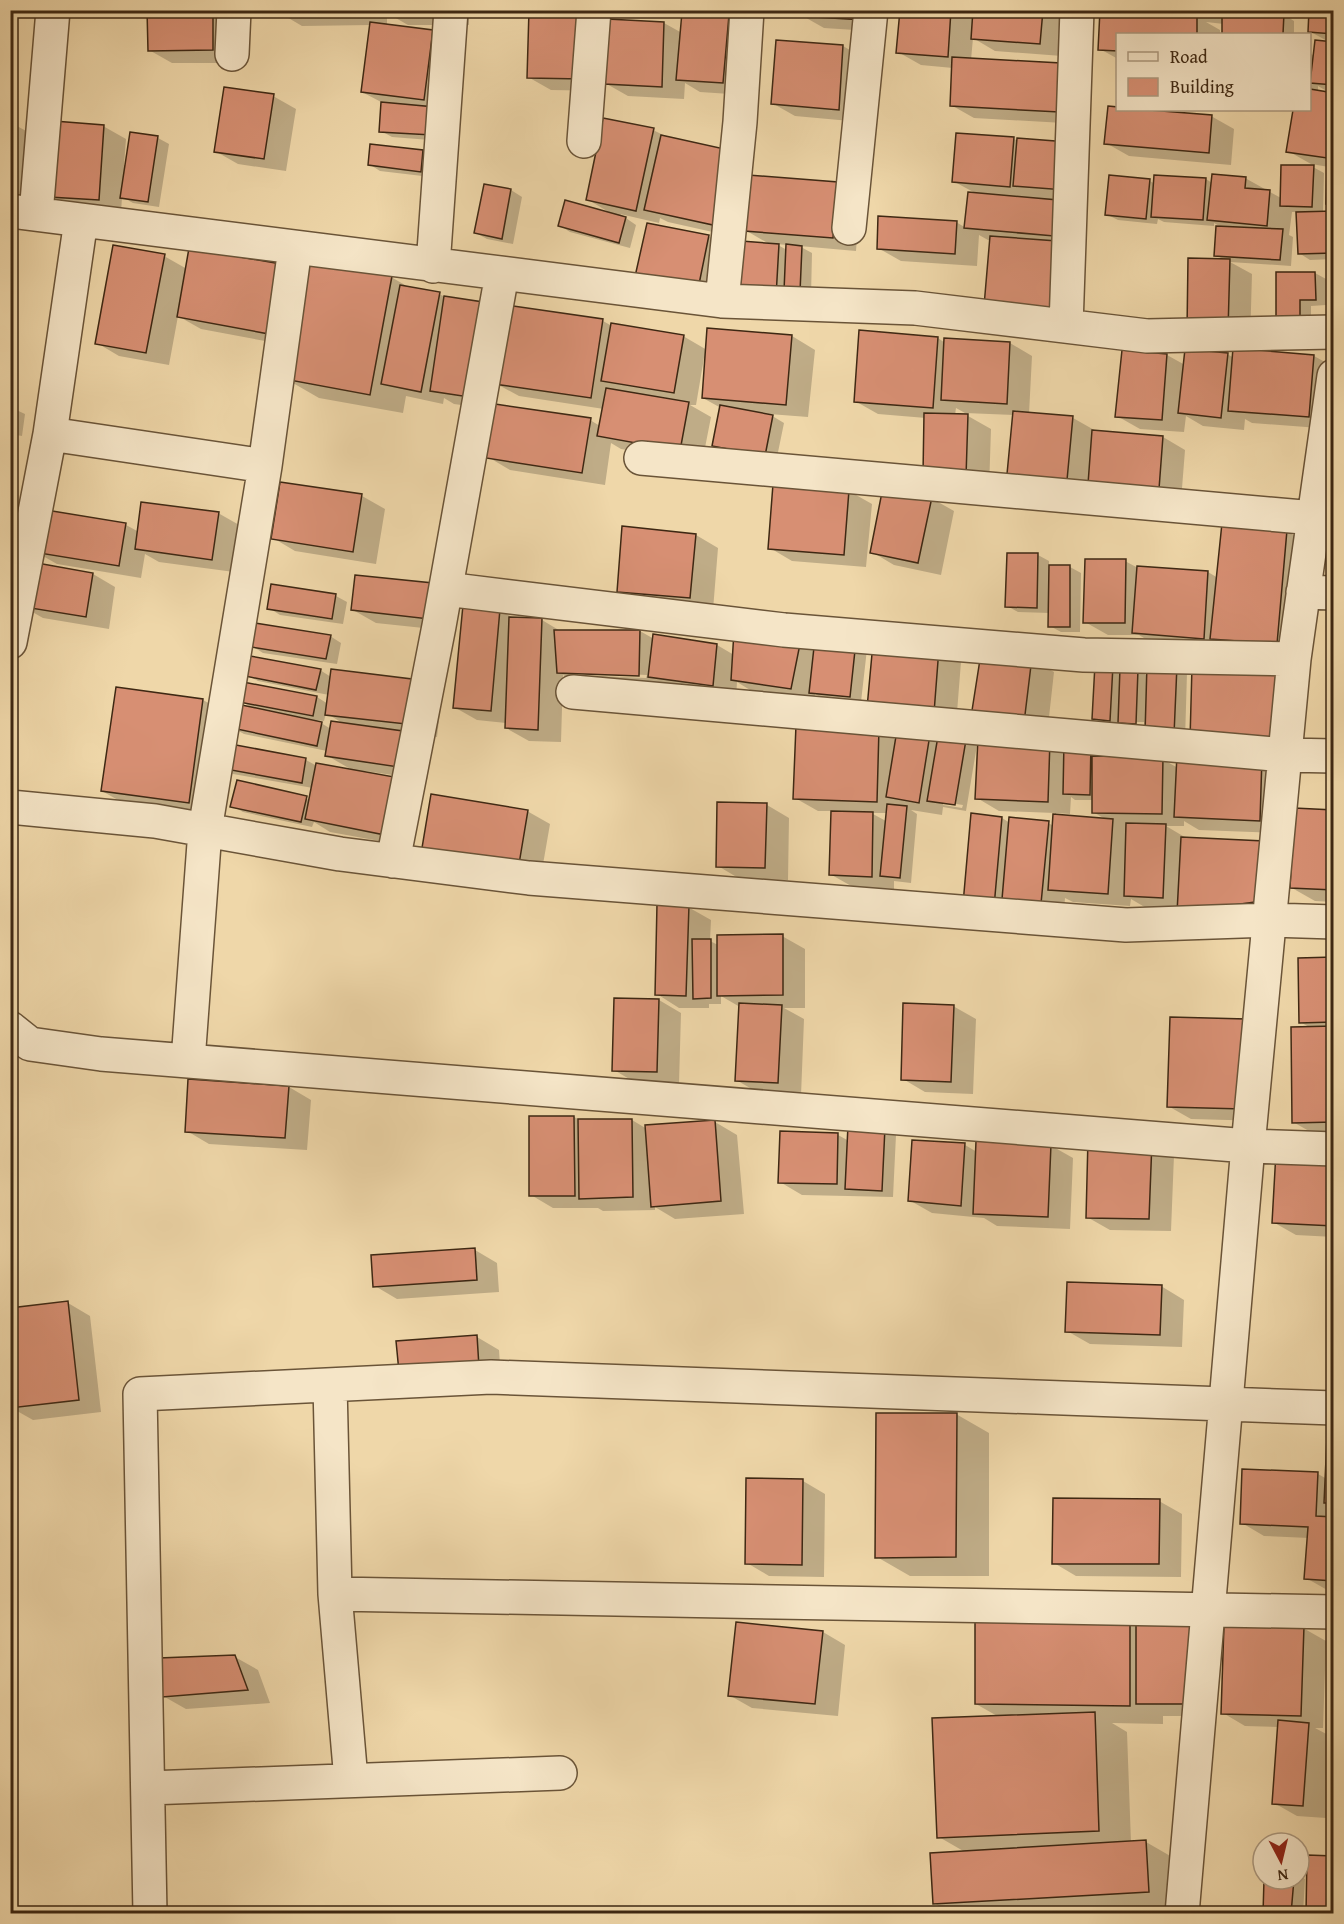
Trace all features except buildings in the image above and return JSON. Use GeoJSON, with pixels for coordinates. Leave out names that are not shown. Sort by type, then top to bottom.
{"type":"FeatureCollection","features":[{"type":"Feature","properties":{"kind":"street"},"geometry":{"type":"LineString","coordinates":[[53,10],[23,213],[722,301],[915,308],[1147,336],[1334,332]]}},
{"type":"Feature","properties":{"kind":"street"},"geometry":{"type":"LineString","coordinates":[[232,54],[234,10]]}},
{"type":"Feature","properties":{"kind":"street"},"geometry":{"type":"LineString","coordinates":[[433,266],[451,10]]}},
{"type":"Feature","properties":{"kind":"street"},"geometry":{"type":"LineString","coordinates":[[584,141],[594,10]]}},
{"type":"Feature","properties":{"kind":"street"},"geometry":{"type":"LineString","coordinates":[[722,301],[740,122],[747,10]]}},
{"type":"Feature","properties":{"kind":"street"},"geometry":{"type":"LineString","coordinates":[[849,228],[871,10]]}},
{"type":"Feature","properties":{"kind":"street"},"geometry":{"type":"LineString","coordinates":[[1066,326],[1077,10]]}},
{"type":"Feature","properties":{"kind":"street"},"geometry":{"type":"LineString","coordinates":[[10,642],[50,434],[81,220]]}},
{"type":"Feature","properties":{"kind":"street"},"geometry":{"type":"LineString","coordinates":[[188,1061],[206,830],[265,466],[295,248]]}},
{"type":"Feature","properties":{"kind":"street"},"geometry":{"type":"LineString","coordinates":[[393,861],[446,589],[502,274]]}},
{"type":"Feature","properties":{"kind":"street"},"geometry":{"type":"LineString","coordinates":[[1182,1914],[1248,1146],[1294,659],[1318,593],[1314,518],[1329,440],[1334,376]]}},
{"type":"Feature","properties":{"kind":"street"},"geometry":{"type":"LineString","coordinates":[[50,434],[265,466]]}},
{"type":"Feature","properties":{"kind":"street"},"geometry":{"type":"LineString","coordinates":[[641,458],[1314,518]]}},
{"type":"Feature","properties":{"kind":"street"},"geometry":{"type":"LineString","coordinates":[[446,589],[784,630],[888,639],[1084,655],[1294,659]]}},
{"type":"Feature","properties":{"kind":"street"},"geometry":{"type":"LineString","coordinates":[[573,692],[1285,755],[1334,756]]}},
{"type":"Feature","properties":{"kind":"street"},"geometry":{"type":"LineString","coordinates":[[10,807],[155,821],[340,854],[529,878],[1126,925],[1270,920],[1334,922]]}},
{"type":"Feature","properties":{"kind":"street"},"geometry":{"type":"LineString","coordinates":[[10,1028],[30,1044],[101,1054],[1248,1146],[1334,1149]]}},
{"type":"Feature","properties":{"kind":"street"},"geometry":{"type":"LineString","coordinates":[[150,1914],[141,1394],[491,1377],[1334,1408]]}},
{"type":"Feature","properties":{"kind":"street"},"geometry":{"type":"LineString","coordinates":[[330,1385],[335,1594],[351,1780]]}},
{"type":"Feature","properties":{"kind":"street"},"geometry":{"type":"LineString","coordinates":[[335,1594],[1334,1612]]}},
{"type":"Feature","properties":{"kind":"street"},"geometry":{"type":"LineString","coordinates":[[148,1788],[560,1773]]}}]}
